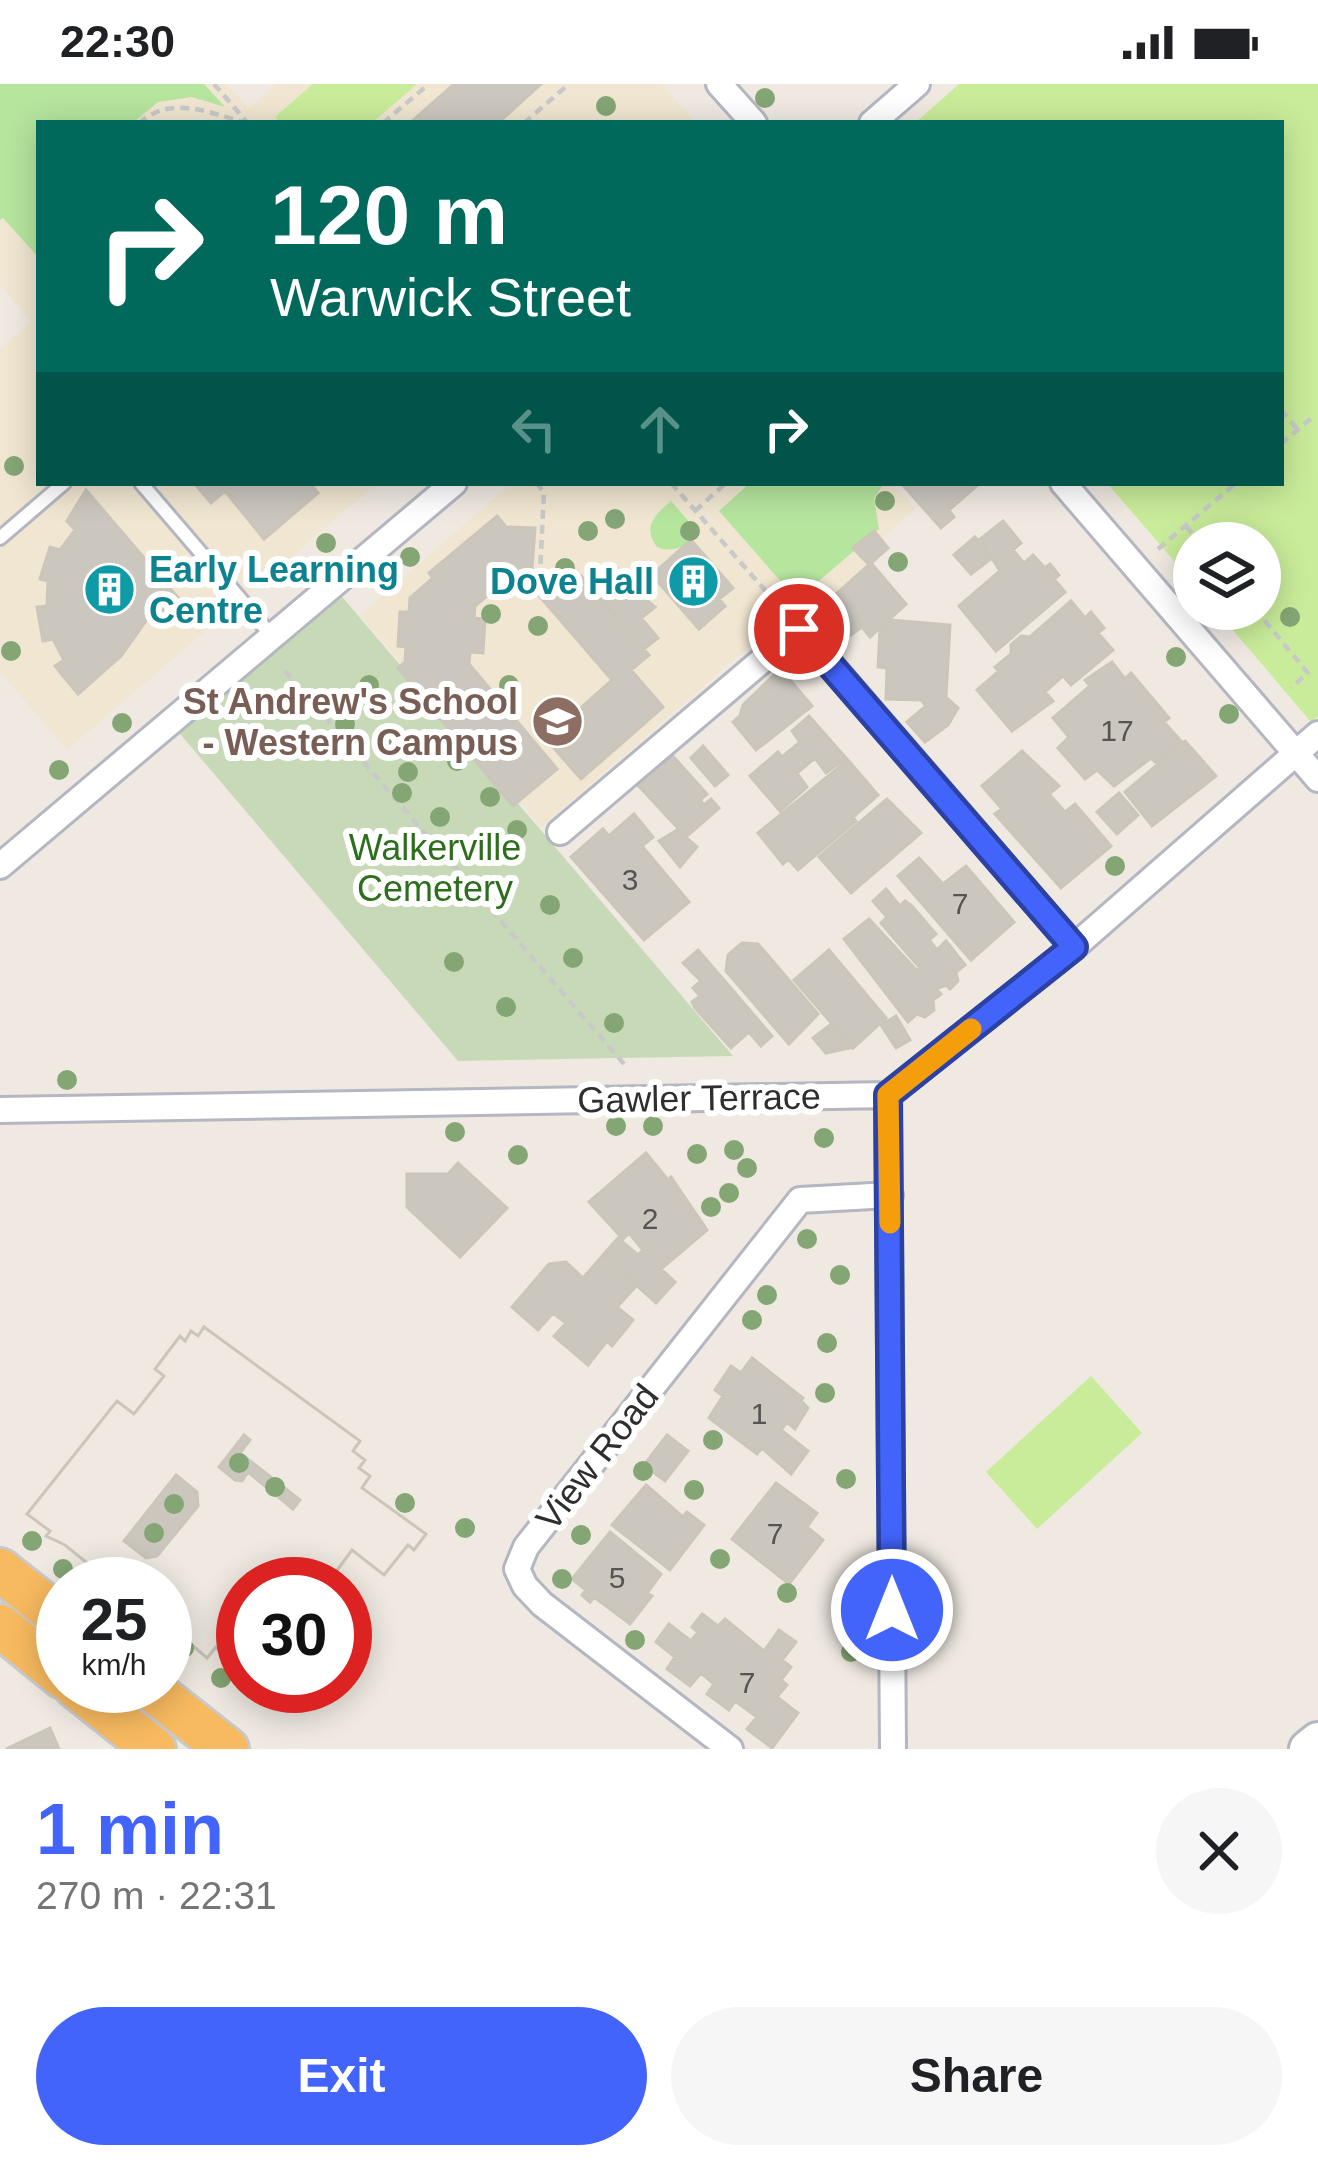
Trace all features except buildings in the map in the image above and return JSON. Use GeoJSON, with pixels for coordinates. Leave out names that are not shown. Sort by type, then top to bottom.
{"type":"FeatureCollection","features":[{"type":"Feature","properties":{"kind":"highway"},"geometry":{"type":"LineString","coordinates":[[0,1570],[36,1599]]}},
{"type":"Feature","properties":{"kind":"highway"},"geometry":{"type":"LineString","coordinates":[[0,1626],[36,1655]]}},
{"type":"Feature","properties":{"kind":"highway"},"geometry":{"type":"LineString","coordinates":[[109,1713],[154,1749]]}},
{"type":"Feature","properties":{"kind":"highway"},"geometry":{"type":"LineString","coordinates":[[181,1713],[227,1749]]}},
{"type":"Feature","properties":{"kind":"main road"},"geometry":{"type":"LineString","coordinates":[[1308,1749],[1318,1741]]}},
{"type":"Feature","properties":{"kind":"street"},"geometry":{"type":"LineString","coordinates":[[719,84],[751,120]]}},
{"type":"Feature","properties":{"kind":"street"},"geometry":{"type":"LineString","coordinates":[[875,120],[916,84]]}},
{"type":"Feature","properties":{"kind":"street"},"geometry":{"type":"LineString","coordinates":[[0,866],[450,486]]}},
{"type":"Feature","properties":{"kind":"street"},"geometry":{"type":"LineString","coordinates":[[1066,486],[1318,779]]}},
{"type":"Feature","properties":{"kind":"street"},"geometry":{"type":"LineString","coordinates":[[560,832],[793,622],[1074,947]]}},
{"type":"Feature","properties":{"kind":"street"},"geometry":{"type":"LineString","coordinates":[[893,1749],[888,1095],[1074,947],[1318,734]]}},
{"type":"Feature","properties":{"kind":"street","name":"Gawler Terrace"},"geometry":{"type":"LineString","coordinates":[[0,1110],[888,1095]]}},
{"type":"Feature","properties":{"kind":"street","name":"View Road"},"geometry":{"type":"LineString","coordinates":[[730,1749],[542,1604],[525,1586],[518,1569],[526,1547],[800,1200],[890,1195]]}},
{"type":"Feature","properties":{"kind":"lane"},"geometry":{"type":"LineString","coordinates":[[0,538],[61,486]]}},
{"type":"Feature","properties":{"kind":"lane"},"geometry":{"type":"LineString","coordinates":[[144,486],[272,636]]}},
{"type":"Feature","properties":{"kind":"path"},"geometry":{"type":"LineString","coordinates":[[214,84],[244,120]]}},
{"type":"Feature","properties":{"kind":"path"},"geometry":{"type":"LineString","coordinates":[[387,120],[429,84]]}},
{"type":"Feature","properties":{"kind":"path"},"geometry":{"type":"LineString","coordinates":[[527,120],[569,84]]}},
{"type":"Feature","properties":{"kind":"path"},"geometry":{"type":"LineString","coordinates":[[143,120],[161,108],[192,107],[237,120]]}},
{"type":"Feature","properties":{"kind":"path"},"geometry":{"type":"LineString","coordinates":[[1284,414],[1298,430]]}},
{"type":"Feature","properties":{"kind":"path"},"geometry":{"type":"LineString","coordinates":[[1284,442],[1316,415]]}},
{"type":"Feature","properties":{"kind":"path"},"geometry":{"type":"LineString","coordinates":[[539,486],[544,492],[540,572]]}},
{"type":"Feature","properties":{"kind":"path"},"geometry":{"type":"LineString","coordinates":[[674,486],[793,622]]}},
{"type":"Feature","properties":{"kind":"path"},"geometry":{"type":"LineString","coordinates":[[695,511],[723,486]]}},
{"type":"Feature","properties":{"kind":"path"},"geometry":{"type":"LineString","coordinates":[[1191,522],[1233,486]]}},
{"type":"Feature","properties":{"kind":"path"},"geometry":{"type":"LineString","coordinates":[[1136,568],[1173,537]]}},
{"type":"Feature","properties":{"kind":"path"},"geometry":{"type":"LineString","coordinates":[[1272,630],[1308,673],[1292,688]]}},
{"type":"Feature","properties":{"kind":"path"},"geometry":{"type":"LineString","coordinates":[[285,671],[624,1064]]}},
{"type":"Feature","properties":{"kind":"shaded area"},"geometry":{"type":"Polygon","coordinates":[[[0,84],[227,84],[248,108],[277,84],[662,84],[693,120],[36,120],[36,486],[374,486],[67,750],[0,672],[0,349],[31,322],[0,285],[0,84]]]}},
{"type":"Feature","properties":{"kind":"shaded area","name":"St Andrew's School - Western Campus"},"geometry":{"type":"Polygon","coordinates":[[[509,486],[895,486],[915,509],[881,539],[888,548],[809,618],[797,605],[541,827],[360,615],[509,486]]]}},
{"type":"Feature","properties":{"kind":"green space"},"geometry":{"type":"Polygon","coordinates":[[[0,84],[204,84],[225,107],[192,97],[158,102],[137,120],[36,120],[36,255],[0,220],[0,84]]]}},
{"type":"Feature","properties":{"kind":"green space"},"geometry":{"type":"Polygon","coordinates":[[[313,84],[417,84],[375,120],[275,117],[313,84]]]}},
{"type":"Feature","properties":{"kind":"green space"},"geometry":{"type":"Polygon","coordinates":[[[959,84],[1318,84],[1318,716],[1311,722],[1233,630],[1281,630],[1281,522],[1173,522],[1173,560],[1110,486],[1284,486],[1284,120],[918,120],[959,84]]]}},
{"type":"Feature","properties":{"kind":"green space"},"geometry":{"type":"Polygon","coordinates":[[[747,486],[882,486],[874,498],[879,529],[797,600],[719,511],[747,486]]]}},
{"type":"Feature","properties":{"kind":"green space"},"geometry":{"type":"Polygon","coordinates":[[[671,501],[698,532],[670,550],[657,547],[651,527],[671,501]]]}},
{"type":"Feature","properties":{"kind":"green space","name":"Walkerville Cemetery"},"geometry":{"type":"Polygon","coordinates":[[[332,585],[733,1056],[458,1061],[170,722],[332,585]]]}},
{"type":"Feature","properties":{"kind":"green space"},"geometry":{"type":"Polygon","coordinates":[[[1091,1376],[1142,1433],[1037,1529],[986,1472],[1091,1376]]]}},
{"type":"Feature","properties":{"kind":"slow traffic"},"geometry":{"type":"LineString","coordinates":[[890,1223],[888,1095],[971,1029]]}},
{"type":"Feature","properties":{"kind":"place","name":"Dove Hall"},"geometry":{"type":"Point","coordinates":[693,581]}},
{"type":"Feature","properties":{"kind":"place","name":"Early Learning Centre"},"geometry":{"type":"Point","coordinates":[110,590]}},
{"type":"Feature","properties":{"kind":"place","name":"St Andrew's School - Western Campus"},"geometry":{"type":"Point","coordinates":[557,722]}},
{"type":"Feature","properties":{"kind":"route"},"geometry":{"type":"LineString","coordinates":[[799,629],[1074,947],[888,1095],[892,1610]]}}]}
